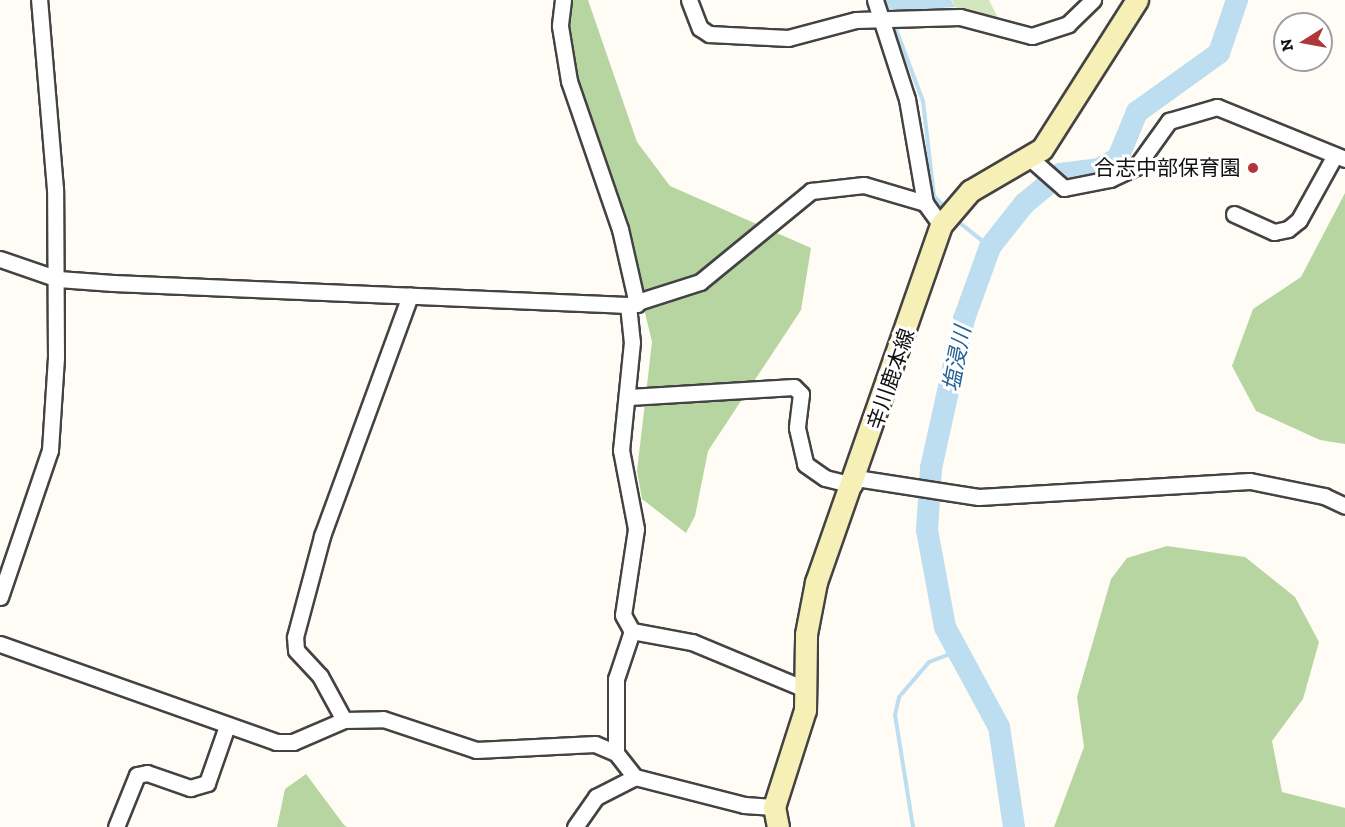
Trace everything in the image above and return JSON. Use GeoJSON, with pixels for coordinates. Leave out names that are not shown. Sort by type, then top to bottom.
{"type":"FeatureCollection","features":[{"type":"Feature","properties":{"kind":"main road","name":"辛川鹿本線"},"geometry":{"type":"LineString","coordinates":[[776,817],[799,743],[805,689],[809,612],[947,217],[985,180],[1038,167],[1057,131],[1137,0]]}},
{"type":"Feature","properties":{"kind":"street"},"geometry":{"type":"LineString","coordinates":[[0,597],[50,450],[58,279],[39,0]]}},
{"type":"Feature","properties":{"kind":"street"},"geometry":{"type":"LineString","coordinates":[[562,0],[560,26],[569,81],[620,229],[633,304],[629,397],[621,450],[636,529],[623,615],[632,631],[616,679],[616,753]]}},
{"type":"Feature","properties":{"kind":"street"},"geometry":{"type":"LineString","coordinates":[[689,0],[700,28],[717,36],[736,32],[788,38],[830,24],[960,17],[1032,36],[1068,24],[1093,0]]}},
{"type":"Feature","properties":{"kind":"street"},"geometry":{"type":"LineString","coordinates":[[875,0],[907,99],[925,203]]}},
{"type":"Feature","properties":{"kind":"street"},"geometry":{"type":"LineString","coordinates":[[1038,167],[1061,186],[1110,179],[1136,167],[1169,122],[1217,107],[1340,157],[1299,220],[1288,229],[1274,232],[1234,214]]}},
{"type":"Feature","properties":{"kind":"street"},"geometry":{"type":"LineString","coordinates":[[0,259],[58,279],[633,304],[700,282],[812,191],[864,185],[925,203],[947,217]]}},
{"type":"Feature","properties":{"kind":"street"},"geometry":{"type":"LineString","coordinates":[[344,720],[320,676],[296,650],[295,637],[322,536],[410,296]]}},
{"type":"Feature","properties":{"kind":"street"},"geometry":{"type":"LineString","coordinates":[[629,397],[794,387],[801,394],[797,428],[805,464],[825,478],[979,497],[1111,493],[1250,481],[1324,496],[1345,506]]}},
{"type":"Feature","properties":{"kind":"street"},"geometry":{"type":"LineString","coordinates":[[632,631],[692,642],[805,689]]}},
{"type":"Feature","properties":{"kind":"street"},"geometry":{"type":"LineString","coordinates":[[0,644],[227,726],[293,742],[344,720],[383,719],[476,750],[573,742],[616,753],[635,777],[744,805],[776,817]]}},
{"type":"Feature","properties":{"kind":"street"},"geometry":{"type":"LineString","coordinates":[[116,827],[137,775],[147,773],[190,788],[207,783],[227,726]]}},
{"type":"Feature","properties":{"kind":"street"},"geometry":{"type":"LineString","coordinates":[[574,827],[596,797],[635,777]]}},
{"type":"Feature","properties":{"kind":"green space"},"geometry":{"type":"Polygon","coordinates":[[[563,0],[588,0],[637,142],[670,186],[811,248],[801,310],[708,451],[695,516],[686,533],[642,499],[637,471],[652,342],[615,188],[588,135],[571,78],[563,0]]]}},
{"type":"Feature","properties":{"kind":"green space"},"geometry":{"type":"Polygon","coordinates":[[[952,0],[989,0],[999,20],[955,7],[952,0]]]}},
{"type":"Feature","properties":{"kind":"green space"},"geometry":{"type":"Polygon","coordinates":[[[1345,193],[1345,444],[1320,440],[1256,411],[1232,366],[1253,309],[1301,277],[1345,193]]]}},
{"type":"Feature","properties":{"kind":"green space"},"geometry":{"type":"Polygon","coordinates":[[[1167,546],[1245,557],[1295,597],[1319,642],[1303,699],[1272,741],[1282,792],[1345,808],[1345,827],[1054,827],[1084,747],[1077,697],[1111,579],[1127,558],[1167,546]]]}},
{"type":"Feature","properties":{"kind":"green space"},"geometry":{"type":"Polygon","coordinates":[[[306,774],[347,827],[277,827],[285,789],[306,774]]]}},
{"type":"Feature","properties":{"kind":"water"},"geometry":{"type":"Polygon","coordinates":[[[888,0],[951,0],[955,7],[893,11],[888,0]]]}},
{"type":"Feature","properties":{"kind":"waterway"},"geometry":{"type":"LineString","coordinates":[[887,0],[891,14]]}},
{"type":"Feature","properties":{"kind":"waterway","name":"塩浸川"},"geometry":{"type":"LineString","coordinates":[[1014,827],[999,727],[945,627],[927,530],[931,468],[964,319],[990,247],[1024,204],[1060,174],[1099,169],[1118,158],[1137,112],[1219,53],[1237,0]]}},
{"type":"Feature","properties":{"kind":"waterway"},"geometry":{"type":"LineString","coordinates":[[894,24],[923,101],[934,196],[946,209]]}},
{"type":"Feature","properties":{"kind":"waterway"},"geometry":{"type":"LineString","coordinates":[[955,219],[990,247]]}},
{"type":"Feature","properties":{"kind":"waterway"},"geometry":{"type":"LineString","coordinates":[[913,827],[895,715],[899,697],[929,662],[958,651]]}},
{"type":"Feature","properties":{"kind":"place","name":"合志中部保育園"},"geometry":{"type":"Point","coordinates":[1253,168]}}]}
